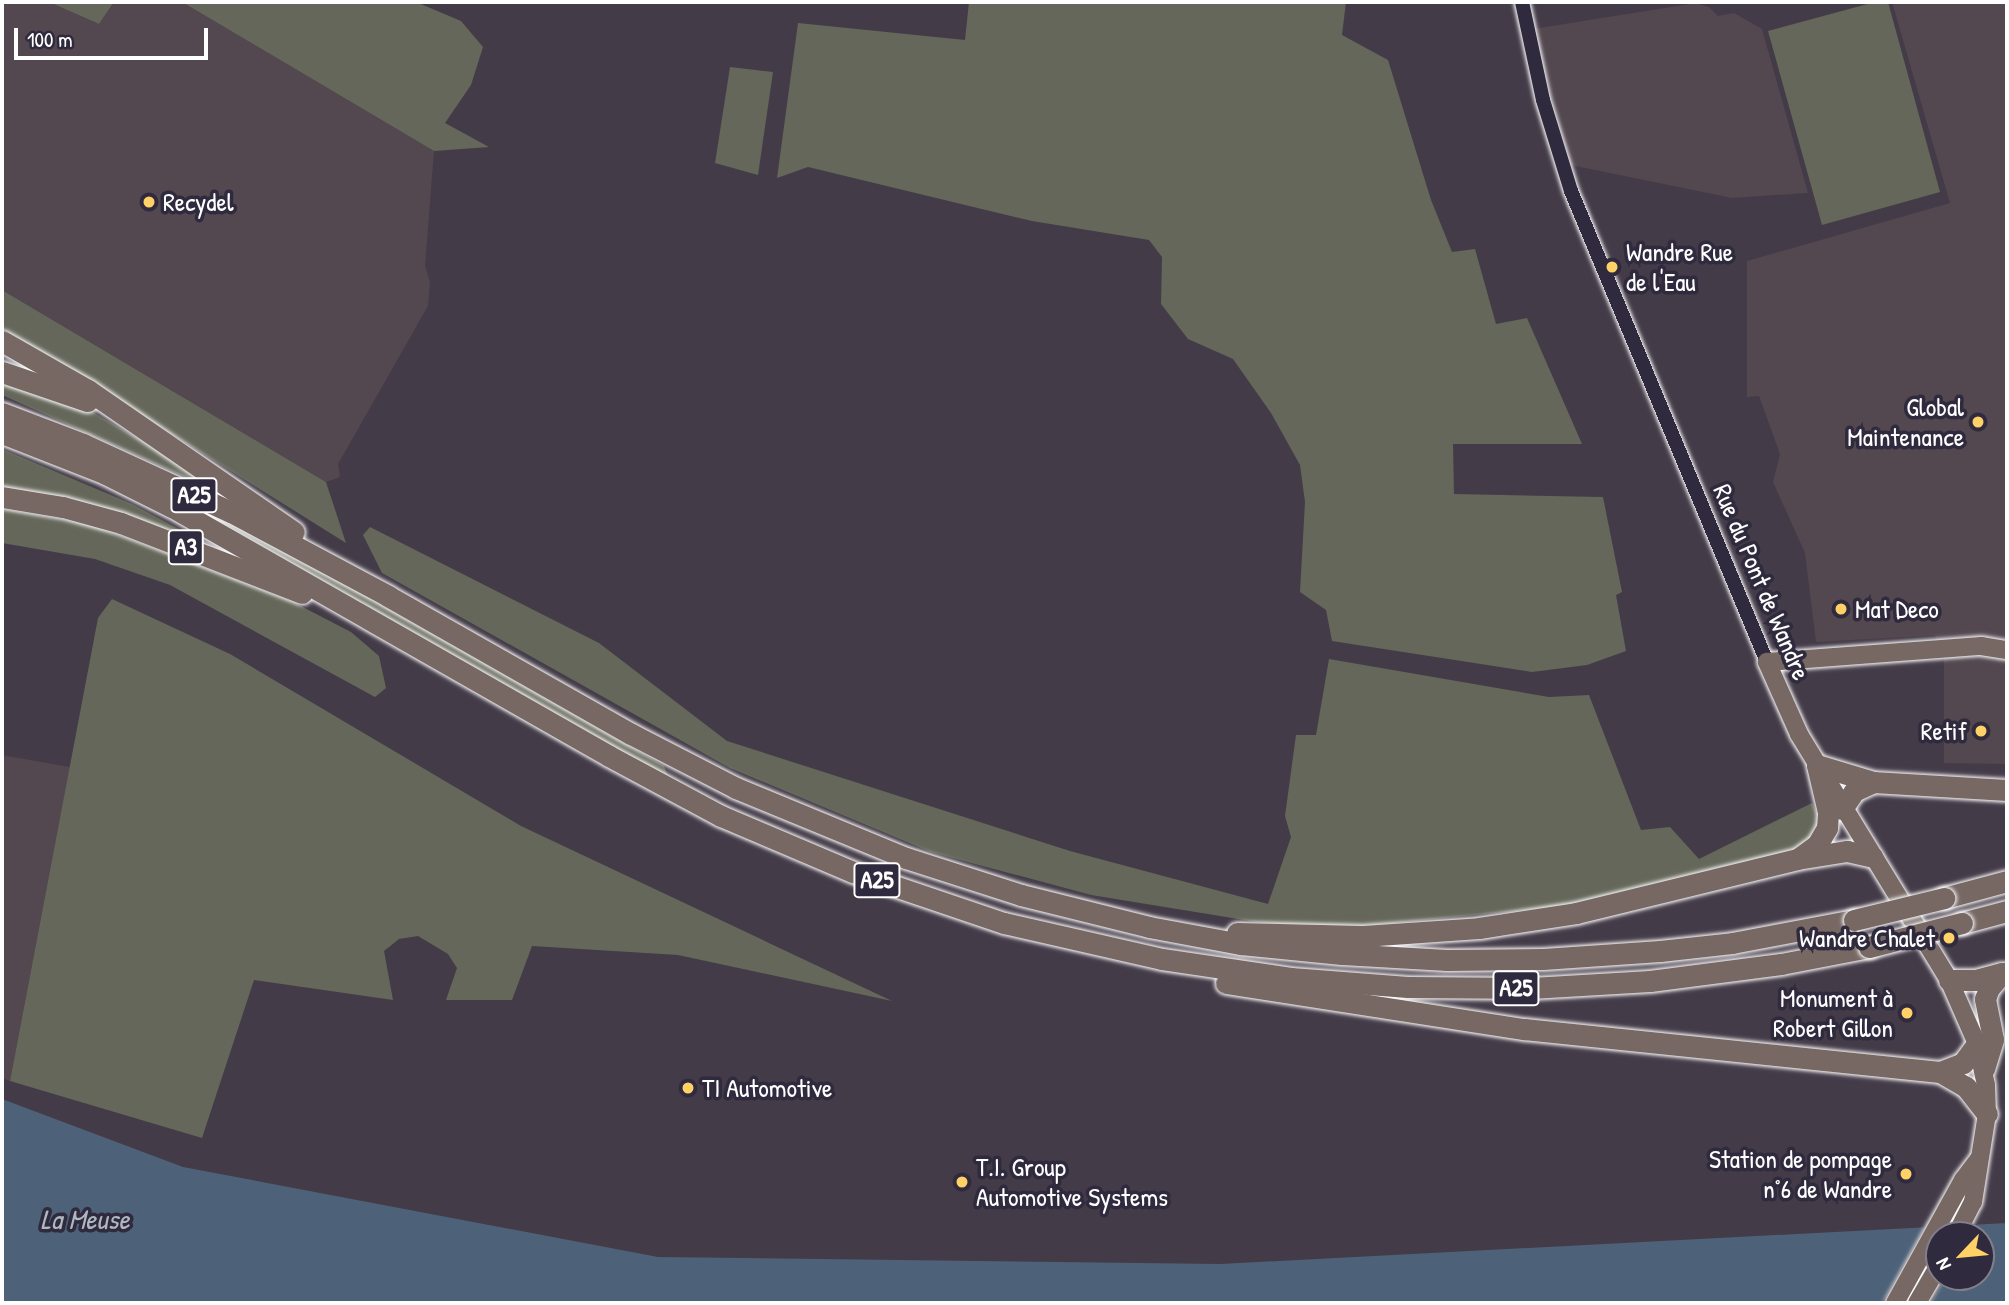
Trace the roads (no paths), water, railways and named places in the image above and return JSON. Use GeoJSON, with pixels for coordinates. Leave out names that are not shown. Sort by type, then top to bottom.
{"type":"FeatureCollection","features":[{"type":"Feature","properties":{"kind":"highway"},"geometry":{"type":"LineString","coordinates":[[2,341],[88,390],[286,527],[353,577]]}},
{"type":"Feature","properties":{"kind":"highway"},"geometry":{"type":"LineString","coordinates":[[2,372],[71,394],[124,417]]}},
{"type":"Feature","properties":{"kind":"highway","name":"A25"},"geometry":{"type":"LineString","coordinates":[[2,413],[83,444],[183,490],[353,577],[631,734],[736,788],[824,827],[975,882],[1098,915],[1200,936],[1282,949],[1377,957],[1543,959],[1697,947],[1854,920],[2007,881]]}},
{"type":"Feature","properties":{"kind":"highway","name":"A25"},"geometry":{"type":"LineString","coordinates":[[2,432],[135,488],[646,777],[764,835],[863,876],[969,912],[1062,937],[1162,959],[1345,983],[1531,988],[1694,976],[1869,947],[2007,911]]}},
{"type":"Feature","properties":{"kind":"highway","name":"A3"},"geometry":{"type":"LineString","coordinates":[[2,497],[63,507],[121,523],[365,616]]}},
{"type":"Feature","properties":{"kind":"highway"},"geometry":{"type":"LineString","coordinates":[[1817,765],[1873,782],[2007,790]]}},
{"type":"Feature","properties":{"kind":"highway","name":"A25"},"geometry":{"type":"LineString","coordinates":[[1797,859],[1817,845],[1828,828],[1828,812],[1817,765]]}},
{"type":"Feature","properties":{"kind":"highway"},"geometry":{"type":"LineString","coordinates":[[1842,809],[1854,792],[1873,782]]}},
{"type":"Feature","properties":{"kind":"highway","name":"A25"},"geometry":{"type":"LineString","coordinates":[[1200,936],[1257,932],[1393,935],[1500,926],[1576,913],[1797,859],[1847,851],[1872,857]]}},
{"type":"Feature","properties":{"kind":"highway","name":"A25"},"geometry":{"type":"LineString","coordinates":[[1162,959],[1216,981],[1425,1016],[1524,1029],[1940,1072],[1966,1087],[1987,1114]]}},
{"type":"Feature","properties":{"kind":"highway"},"geometry":{"type":"LineString","coordinates":[[1949,980],[1976,980],[2005,972]]}},
{"type":"Feature","properties":{"kind":"highway"},"geometry":{"type":"LineString","coordinates":[[1984,1069],[1993,1039],[1985,999],[1989,988],[2005,972]]}},
{"type":"Feature","properties":{"kind":"highway"},"geometry":{"type":"LineString","coordinates":[[1940,1072],[1963,1063],[1977,1044]]}},
{"type":"Feature","properties":{"kind":"main road"},"geometry":{"type":"LineString","coordinates":[[1767,662],[1981,646],[2007,650]]}},
{"type":"Feature","properties":{"kind":"main road","name":"Rue du Pont de Wandre"},"geometry":{"type":"LineString","coordinates":[[1767,662],[1799,734],[1842,809],[1949,980],[1977,1044],[1984,1069],[1987,1114],[1975,1170]]}},
{"type":"Feature","properties":{"kind":"main road"},"geometry":{"type":"LineString","coordinates":[[1963,1221],[1973,1202],[1975,1170]]}},
{"type":"Feature","properties":{"kind":"main road"},"geometry":{"type":"LineString","coordinates":[[1895,1303],[1975,1170]]}},
{"type":"Feature","properties":{"kind":"street","name":"Rue du Pont de Wandre"},"geometry":{"type":"LineString","coordinates":[[1522,2],[1543,100],[1572,191],[1767,662]]}},
{"type":"Feature","properties":{"kind":"water","name":"La Meuse"},"geometry":{"type":"Polygon","coordinates":[[[2,1099],[183,1167],[658,1257],[1220,1264],[1925,1227],[1925,1291],[1995,1291],[1995,1224],[2007,1223],[2007,1303],[2,1303],[2,1099]]]}},
{"type":"Feature","properties":{"kind":"place","name":"Recydel"},"geometry":{"type":"Point","coordinates":[149,202]}},
{"type":"Feature","properties":{"kind":"place","name":"Wandre Rue de l'Eau"},"geometry":{"type":"Point","coordinates":[1612,267]}},
{"type":"Feature","properties":{"kind":"place","name":"Global Maintenance"},"geometry":{"type":"Point","coordinates":[1978,422]}},
{"type":"Feature","properties":{"kind":"place","name":"Mat Deco"},"geometry":{"type":"Point","coordinates":[1841,609]}},
{"type":"Feature","properties":{"kind":"place","name":"Retif"},"geometry":{"type":"Point","coordinates":[1981,731]}},
{"type":"Feature","properties":{"kind":"place","name":"Wandre Chalet"},"geometry":{"type":"Point","coordinates":[1949,938]}},
{"type":"Feature","properties":{"kind":"place","name":"Monument à Robert Gillon"},"geometry":{"type":"Point","coordinates":[1907,1013]}},
{"type":"Feature","properties":{"kind":"place","name":"TI Automotive"},"geometry":{"type":"Point","coordinates":[688,1088]}},
{"type":"Feature","properties":{"kind":"place","name":"Station de pompage n°6 de Wandre"},"geometry":{"type":"Point","coordinates":[1906,1174]}},
{"type":"Feature","properties":{"kind":"place","name":"T.I. Group Automotive Systems"},"geometry":{"type":"Point","coordinates":[962,1182]}}]}
